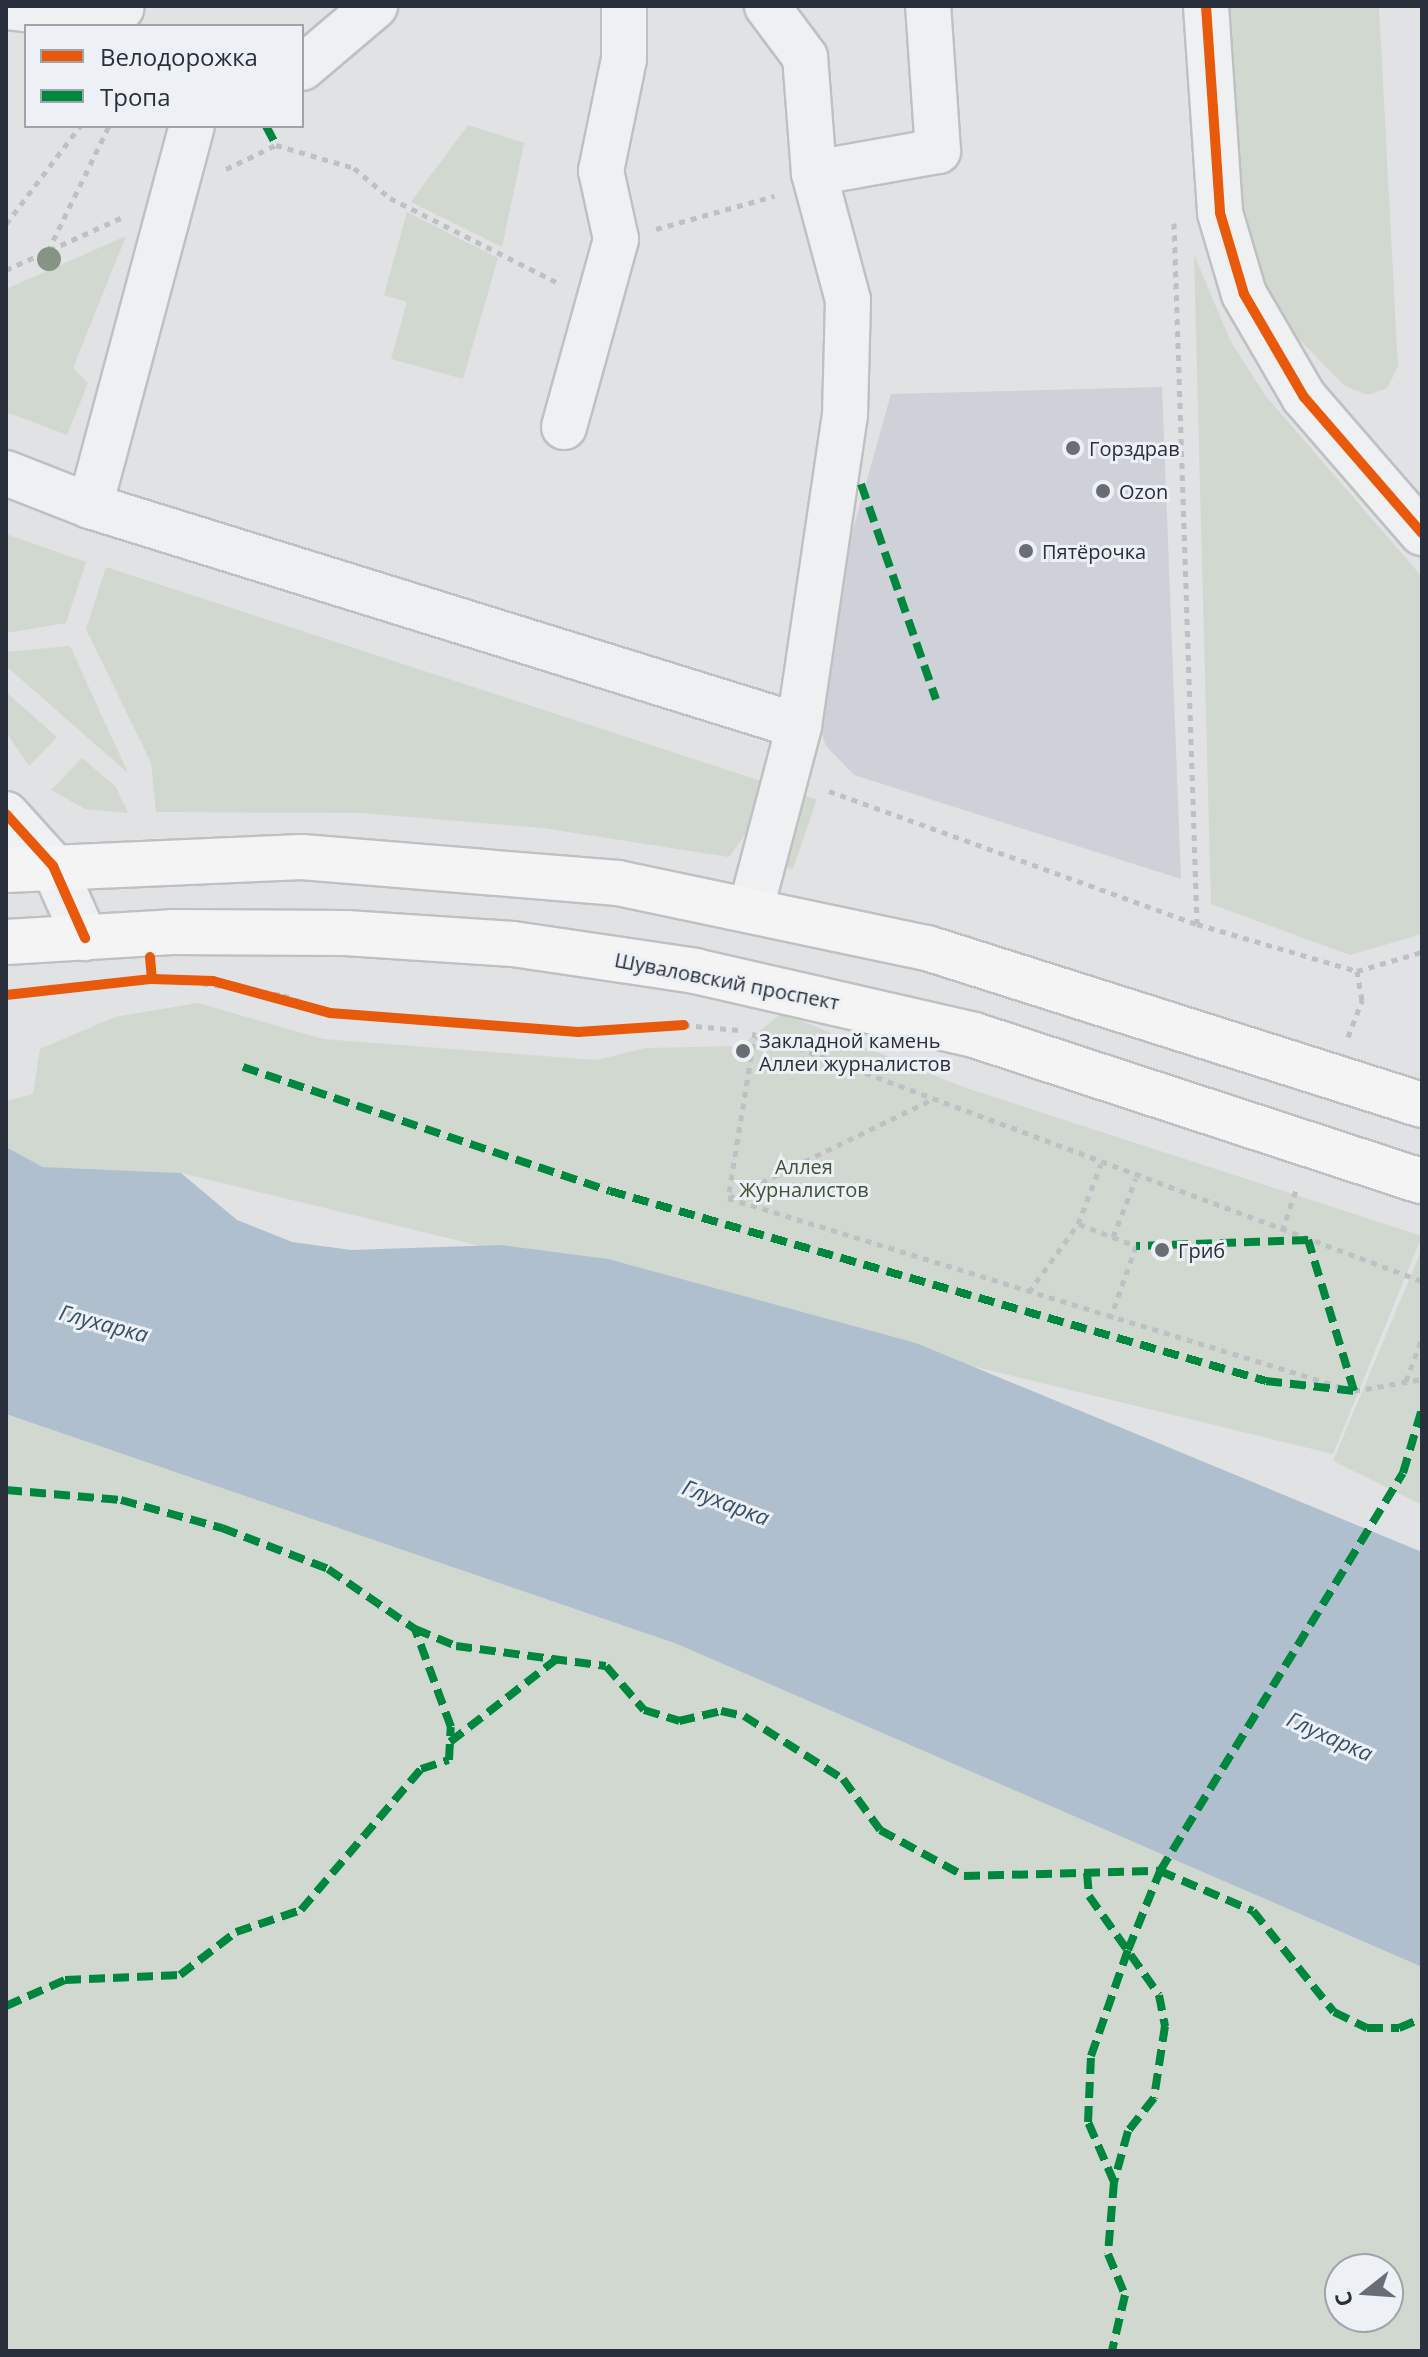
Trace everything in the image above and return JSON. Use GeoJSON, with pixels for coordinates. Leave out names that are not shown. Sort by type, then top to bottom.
{"type":"FeatureCollection","features":[{"type":"Feature","properties":{"kind":"main road"},"geometry":{"type":"LineString","coordinates":[[6,870],[53,866],[399,860],[618,883],[751,908],[988,965],[1422,1105]]}},
{"type":"Feature","properties":{"kind":"main road","name":"Шуваловский проспект"},"geometry":{"type":"LineString","coordinates":[[6,942],[377,934],[695,971],[974,1035],[1422,1181]]}},
{"type":"Feature","properties":{"kind":"street"},"geometry":{"type":"LineString","coordinates":[[304,66],[375,6]]}},
{"type":"Feature","properties":{"kind":"street"},"geometry":{"type":"LineString","coordinates":[[564,427],[616,239],[601,171],[624,59],[624,6]]}},
{"type":"Feature","properties":{"kind":"street"},"geometry":{"type":"LineString","coordinates":[[751,908],[799,726],[845,415],[848,300],[814,173],[805,57],[767,6]]}},
{"type":"Feature","properties":{"kind":"street"},"geometry":{"type":"LineString","coordinates":[[814,173],[938,151],[928,6]]}},
{"type":"Feature","properties":{"kind":"street"},"geometry":{"type":"LineString","coordinates":[[1206,6],[1220,213],[1244,294],[1304,397],[1422,533]]}},
{"type":"Feature","properties":{"kind":"street"},"geometry":{"type":"LineString","coordinates":[[6,7],[75,15],[123,13]]}},
{"type":"Feature","properties":{"kind":"street"},"geometry":{"type":"LineString","coordinates":[[90,506],[191,128]]}},
{"type":"Feature","properties":{"kind":"street"},"geometry":{"type":"LineString","coordinates":[[6,473],[90,506],[799,726]]}},
{"type":"Feature","properties":{"kind":"street"},"geometry":{"type":"LineString","coordinates":[[6,814],[53,866],[85,938]]}},
{"type":"Feature","properties":{"kind":"path"},"geometry":{"type":"LineString","coordinates":[[6,224],[78,128]]}},
{"type":"Feature","properties":{"kind":"path"},"geometry":{"type":"LineString","coordinates":[[47,251],[108,128]]}},
{"type":"Feature","properties":{"kind":"path"},"geometry":{"type":"LineString","coordinates":[[6,270],[276,145],[354,168],[390,198],[598,304]]}},
{"type":"Feature","properties":{"kind":"path"},"geometry":{"type":"LineString","coordinates":[[616,239],[795,190],[814,173]]}},
{"type":"Feature","properties":{"kind":"path"},"geometry":{"type":"LineString","coordinates":[[1173,209],[1197,924]]}},
{"type":"Feature","properties":{"kind":"path"},"geometry":{"type":"LineString","coordinates":[[829,791],[1197,924],[1357,971],[1422,952]]}},
{"type":"Feature","properties":{"kind":"path"},"geometry":{"type":"LineString","coordinates":[[1347,1038],[1362,1000],[1357,971]]}},
{"type":"Feature","properties":{"kind":"path"},"geometry":{"type":"LineString","coordinates":[[167,980],[283,995],[330,1013],[578,1032],[684,1025],[755,1032],[1136,1178],[1422,1281]]}},
{"type":"Feature","properties":{"kind":"path"},"geometry":{"type":"LineString","coordinates":[[6,995],[106,983]]}},
{"type":"Feature","properties":{"kind":"path"},"geometry":{"type":"LineString","coordinates":[[728,1198],[755,1032]]}},
{"type":"Feature","properties":{"kind":"path"},"geometry":{"type":"LineString","coordinates":[[728,1198],[931,1100]]}},
{"type":"Feature","properties":{"kind":"path"},"geometry":{"type":"LineString","coordinates":[[1029,1292],[1078,1224],[1101,1164]]}},
{"type":"Feature","properties":{"kind":"path"},"geometry":{"type":"LineString","coordinates":[[1113,1237],[1136,1178]]}},
{"type":"Feature","properties":{"kind":"path"},"geometry":{"type":"LineString","coordinates":[[1282,1231],[1296,1190]]}},
{"type":"Feature","properties":{"kind":"path"},"geometry":{"type":"LineString","coordinates":[[728,1198],[1110,1319],[1354,1391],[1422,1379]]}},
{"type":"Feature","properties":{"kind":"path"},"geometry":{"type":"LineString","coordinates":[[1078,1224],[1136,1246],[1110,1319]]}},
{"type":"Feature","properties":{"kind":"path"},"geometry":{"type":"LineString","coordinates":[[1406,1381],[1422,1338]]}},
{"type":"Feature","properties":{"kind":"shaded area"},"geometry":{"type":"Polygon","coordinates":[[[1162,387],[1181,879],[854,775],[826,746],[813,709],[812,675],[891,394],[1162,387]]]}},
{"type":"Feature","properties":{"kind":"green space"},"geometry":{"type":"Polygon","coordinates":[[[1230,6],[1379,6],[1398,367],[1387,388],[1368,395],[1345,386],[1293,333],[1263,279],[1241,209],[1230,6]]]}},
{"type":"Feature","properties":{"kind":"green space"},"geometry":{"type":"Polygon","coordinates":[[[468,125],[524,143],[502,247],[411,202],[468,125]]]}},
{"type":"Feature","properties":{"kind":"green space"},"geometry":{"type":"Polygon","coordinates":[[[407,212],[498,258],[463,379],[391,359],[407,302],[384,295],[407,212]]]}},
{"type":"Feature","properties":{"kind":"green space"},"geometry":{"type":"Polygon","coordinates":[[[126,236],[73,368],[88,383],[67,435],[6,412],[6,289],[126,236]]]}},
{"type":"Feature","properties":{"kind":"green space"},"geometry":{"type":"Polygon","coordinates":[[[1194,255],[1231,342],[1265,395],[1422,577],[1422,934],[1350,955],[1211,904],[1194,255]]]}},
{"type":"Feature","properties":{"kind":"green space"},"geometry":{"type":"Polygon","coordinates":[[[6,534],[86,562],[66,623],[6,633],[6,534]]]}},
{"type":"Feature","properties":{"kind":"green space"},"geometry":{"type":"Polygon","coordinates":[[[106,567],[761,781],[751,826],[729,857],[543,828],[362,813],[156,812],[151,763],[86,629],[106,567]]]}},
{"type":"Feature","properties":{"kind":"green space"},"geometry":{"type":"Polygon","coordinates":[[[70,646],[128,773],[6,666],[6,652],[70,646]]]}},
{"type":"Feature","properties":{"kind":"green space"},"geometry":{"type":"Polygon","coordinates":[[[6,692],[57,737],[29,766],[6,732],[6,692]]]}},
{"type":"Feature","properties":{"kind":"green space"},"geometry":{"type":"Polygon","coordinates":[[[82,758],[116,787],[128,813],[85,809],[51,790],[82,758]]]}},
{"type":"Feature","properties":{"kind":"green space"},"geometry":{"type":"Polygon","coordinates":[[[796,794],[817,799],[793,869],[786,868],[786,842],[796,794]]]}},
{"type":"Feature","properties":{"kind":"green space","name":"Аллея Журналистов"},"geometry":{"type":"Polygon","coordinates":[[[198,1003],[323,1039],[596,1060],[646,1048],[741,1046],[782,1013],[963,1087],[1422,1236],[1333,1454],[181,1173],[43,1167],[6,1147],[6,1101],[33,1094],[40,1049],[115,1017],[198,1003]]]}},
{"type":"Feature","properties":{"kind":"green space"},"geometry":{"type":"Polygon","coordinates":[[[1422,1249],[1422,1505],[1333,1461],[1422,1249]]]}},
{"type":"Feature","properties":{"kind":"green space"},"geometry":{"type":"Polygon","coordinates":[[[6,1414],[677,1644],[1422,1967],[1422,2351],[6,2351],[6,1414]]]}},
{"type":"Feature","properties":{"kind":"water","name":"Глухарка"},"geometry":{"type":"Polygon","coordinates":[[[6,1147],[43,1167],[181,1173],[237,1220],[292,1242],[351,1250],[501,1245],[608,1259],[916,1343],[1422,1552],[1422,1967],[677,1644],[6,1414],[6,1147]]]}},
{"type":"Feature","properties":{"kind":"marked path"},"geometry":{"type":"LineString","coordinates":[[267,128],[276,145]]}},
{"type":"Feature","properties":{"kind":"marked path"},"geometry":{"type":"LineString","coordinates":[[861,484],[936,699]]}},
{"type":"Feature","properties":{"kind":"marked path"},"geometry":{"type":"LineString","coordinates":[[243,1067],[610,1191],[1266,1381],[1354,1391],[1308,1240],[1136,1246]]}},
{"type":"Feature","properties":{"kind":"marked path"},"geometry":{"type":"LineString","coordinates":[[1114,2182],[1088,2122],[1091,2056],[1128,1950],[1160,1871],[1403,1473],[1422,1409]]}},
{"type":"Feature","properties":{"kind":"marked path"},"geometry":{"type":"LineString","coordinates":[[6,1490],[121,1500],[222,1528],[328,1569],[415,1629],[456,1646],[606,1666],[644,1710],[679,1721],[721,1711],[744,1716],[843,1779],[880,1830],[964,1876],[1160,1871],[1253,1911],[1334,2012],[1367,2028],[1399,2028],[1422,2018]]}},
{"type":"Feature","properties":{"kind":"marked path"},"geometry":{"type":"LineString","coordinates":[[6,2006],[65,1980],[180,1975],[236,1932],[301,1910],[421,1769],[449,1760],[451,1727],[415,1629]]}},
{"type":"Feature","properties":{"kind":"marked path"},"geometry":{"type":"LineString","coordinates":[[450,1742],[558,1658]]}},
{"type":"Feature","properties":{"kind":"marked path"},"geometry":{"type":"LineString","coordinates":[[1087,1873],[1089,1896],[1159,1995],[1165,2026],[1154,2098],[1128,2131],[1114,2182],[1108,2254],[1125,2295],[1112,2351]]}},
{"type":"Feature","properties":{"kind":"cycle path"},"geometry":{"type":"LineString","coordinates":[[1206,6],[1220,213],[1244,294],[1304,397],[1422,533]]}},
{"type":"Feature","properties":{"kind":"cycle path"},"geometry":{"type":"LineString","coordinates":[[6,814],[53,866],[85,938]]}},
{"type":"Feature","properties":{"kind":"cycle path"},"geometry":{"type":"LineString","coordinates":[[150,957],[152,979],[213,981],[330,1013],[578,1032],[684,1025]]}},
{"type":"Feature","properties":{"kind":"cycle path"},"geometry":{"type":"LineString","coordinates":[[6,995],[152,979]]}},
{"type":"Feature","properties":{"kind":"place","name":"Горздрав"},"geometry":{"type":"Point","coordinates":[1073,448]}},
{"type":"Feature","properties":{"kind":"place","name":"Ozon"},"geometry":{"type":"Point","coordinates":[1103,491]}},
{"type":"Feature","properties":{"kind":"place","name":"Пятёрочка"},"geometry":{"type":"Point","coordinates":[1026,551]}},
{"type":"Feature","properties":{"kind":"place","name":"Закладной камень Аллеи журналистов"},"geometry":{"type":"Point","coordinates":[743,1051]}},
{"type":"Feature","properties":{"kind":"place","name":"Гриб"},"geometry":{"type":"Point","coordinates":[1162,1250]}}]}
